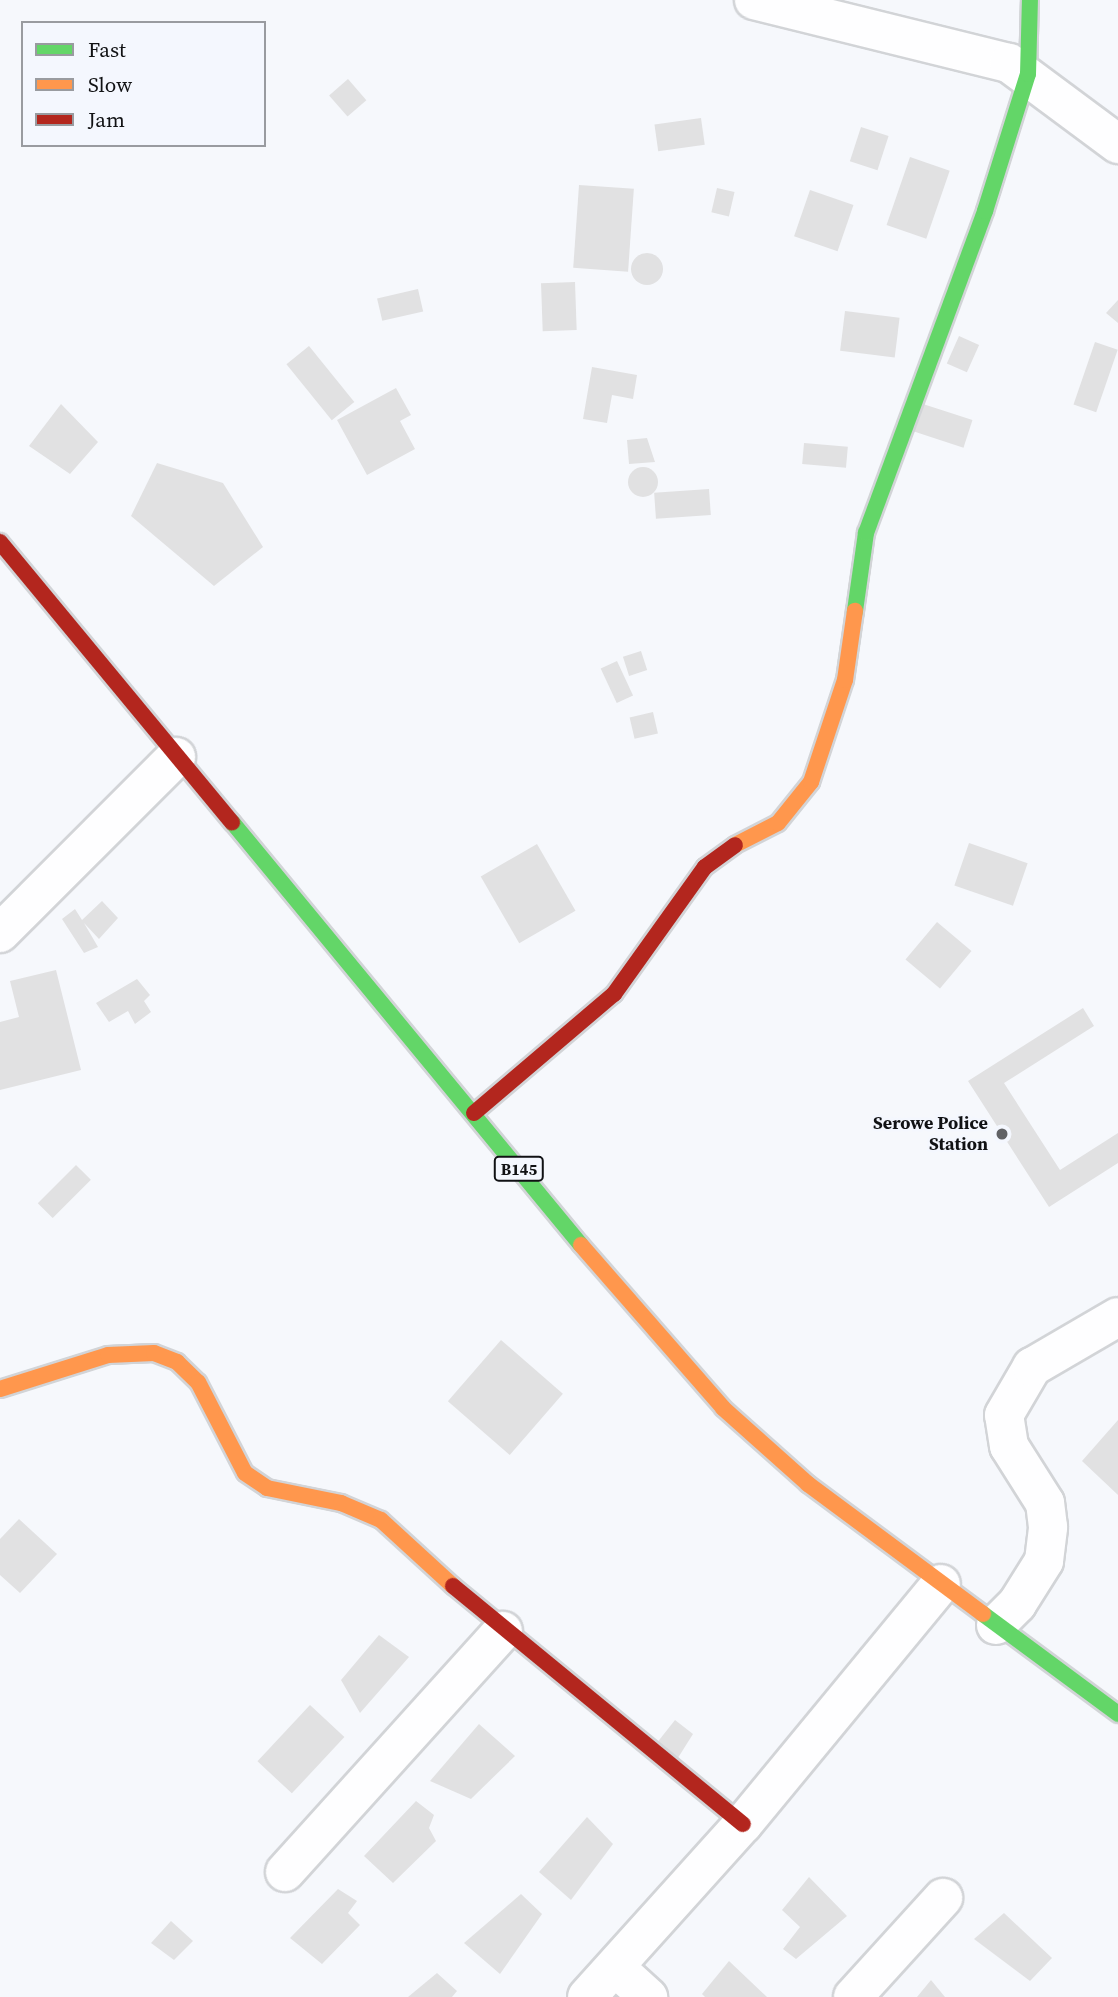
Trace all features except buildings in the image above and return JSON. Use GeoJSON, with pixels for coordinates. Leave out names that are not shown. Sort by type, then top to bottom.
{"type":"FeatureCollection","features":[{"type":"Feature","properties":{"kind":"street"},"geometry":{"type":"LineString","coordinates":[[754,0],[988,55],[1028,74],[1118,144]]}},
{"type":"Feature","properties":{"kind":"street"},"geometry":{"type":"LineString","coordinates":[[474,1113],[614,994],[705,867],[745,837],[778,823],[811,782],[845,680],[866,533],[993,188],[1028,74],[1030,0]]}},
{"type":"Feature","properties":{"kind":"street","name":"B145"},"geometry":{"type":"LineString","coordinates":[[0,542],[660,1340],[723,1408],[807,1484],[1118,1714]]}},
{"type":"Feature","properties":{"kind":"street"},"geometry":{"type":"LineString","coordinates":[[0,933],[176,757]]}},
{"type":"Feature","properties":{"kind":"street"},"geometry":{"type":"LineString","coordinates":[[996,1625],[1017,1604],[1044,1561],[1048,1527],[1045,1503],[1009,1446],[1004,1415],[1032,1367],[1118,1318]]}},
{"type":"Feature","properties":{"kind":"street"},"geometry":{"type":"LineString","coordinates":[[0,1389],[108,1355],[153,1353],[177,1362],[198,1382],[245,1473],[267,1488],[341,1503],[381,1520],[503,1631],[743,1824]]}},
{"type":"Feature","properties":{"kind":"street"},"geometry":{"type":"LineString","coordinates":[[587,1997],[743,1824],[942,1584]]}},
{"type":"Feature","properties":{"kind":"street"},"geometry":{"type":"LineString","coordinates":[[285,1872],[503,1631]]}},
{"type":"Feature","properties":{"kind":"street"},"geometry":{"type":"LineString","coordinates":[[853,1997],[943,1898]]}},
{"type":"Feature","properties":{"kind":"street"},"geometry":{"type":"LineString","coordinates":[[615,1967],[648,1997]]}},
{"type":"Feature","properties":{"kind":"traffic: fast"},"geometry":{"type":"LineString","coordinates":[[855,611],[866,533],[985,211],[1028,74],[1030,0]]}},
{"type":"Feature","properties":{"kind":"traffic: fast"},"geometry":{"type":"LineString","coordinates":[[232,822],[581,1245]]}},
{"type":"Feature","properties":{"kind":"traffic: fast"},"geometry":{"type":"LineString","coordinates":[[983,1614],[1118,1714]]}},
{"type":"Feature","properties":{"kind":"traffic: slow"},"geometry":{"type":"LineString","coordinates":[[735,845],[778,823],[811,782],[845,680],[855,611]]}},
{"type":"Feature","properties":{"kind":"traffic: slow"},"geometry":{"type":"LineString","coordinates":[[581,1245],[723,1408],[808,1484],[983,1614]]}},
{"type":"Feature","properties":{"kind":"traffic: slow"},"geometry":{"type":"LineString","coordinates":[[0,1389],[108,1355],[154,1353],[177,1362],[198,1382],[245,1473],[267,1488],[341,1503],[381,1520],[453,1586]]}},
{"type":"Feature","properties":{"kind":"traffic: jam"},"geometry":{"type":"LineString","coordinates":[[0,542],[232,822]]}},
{"type":"Feature","properties":{"kind":"traffic: jam"},"geometry":{"type":"LineString","coordinates":[[474,1113],[614,994],[705,867],[735,845]]}},
{"type":"Feature","properties":{"kind":"traffic: jam"},"geometry":{"type":"LineString","coordinates":[[453,1586],[743,1824]]}},
{"type":"Feature","properties":{"kind":"place","name":"Serowe Police Station"},"geometry":{"type":"Point","coordinates":[1002,1134]}}]}
